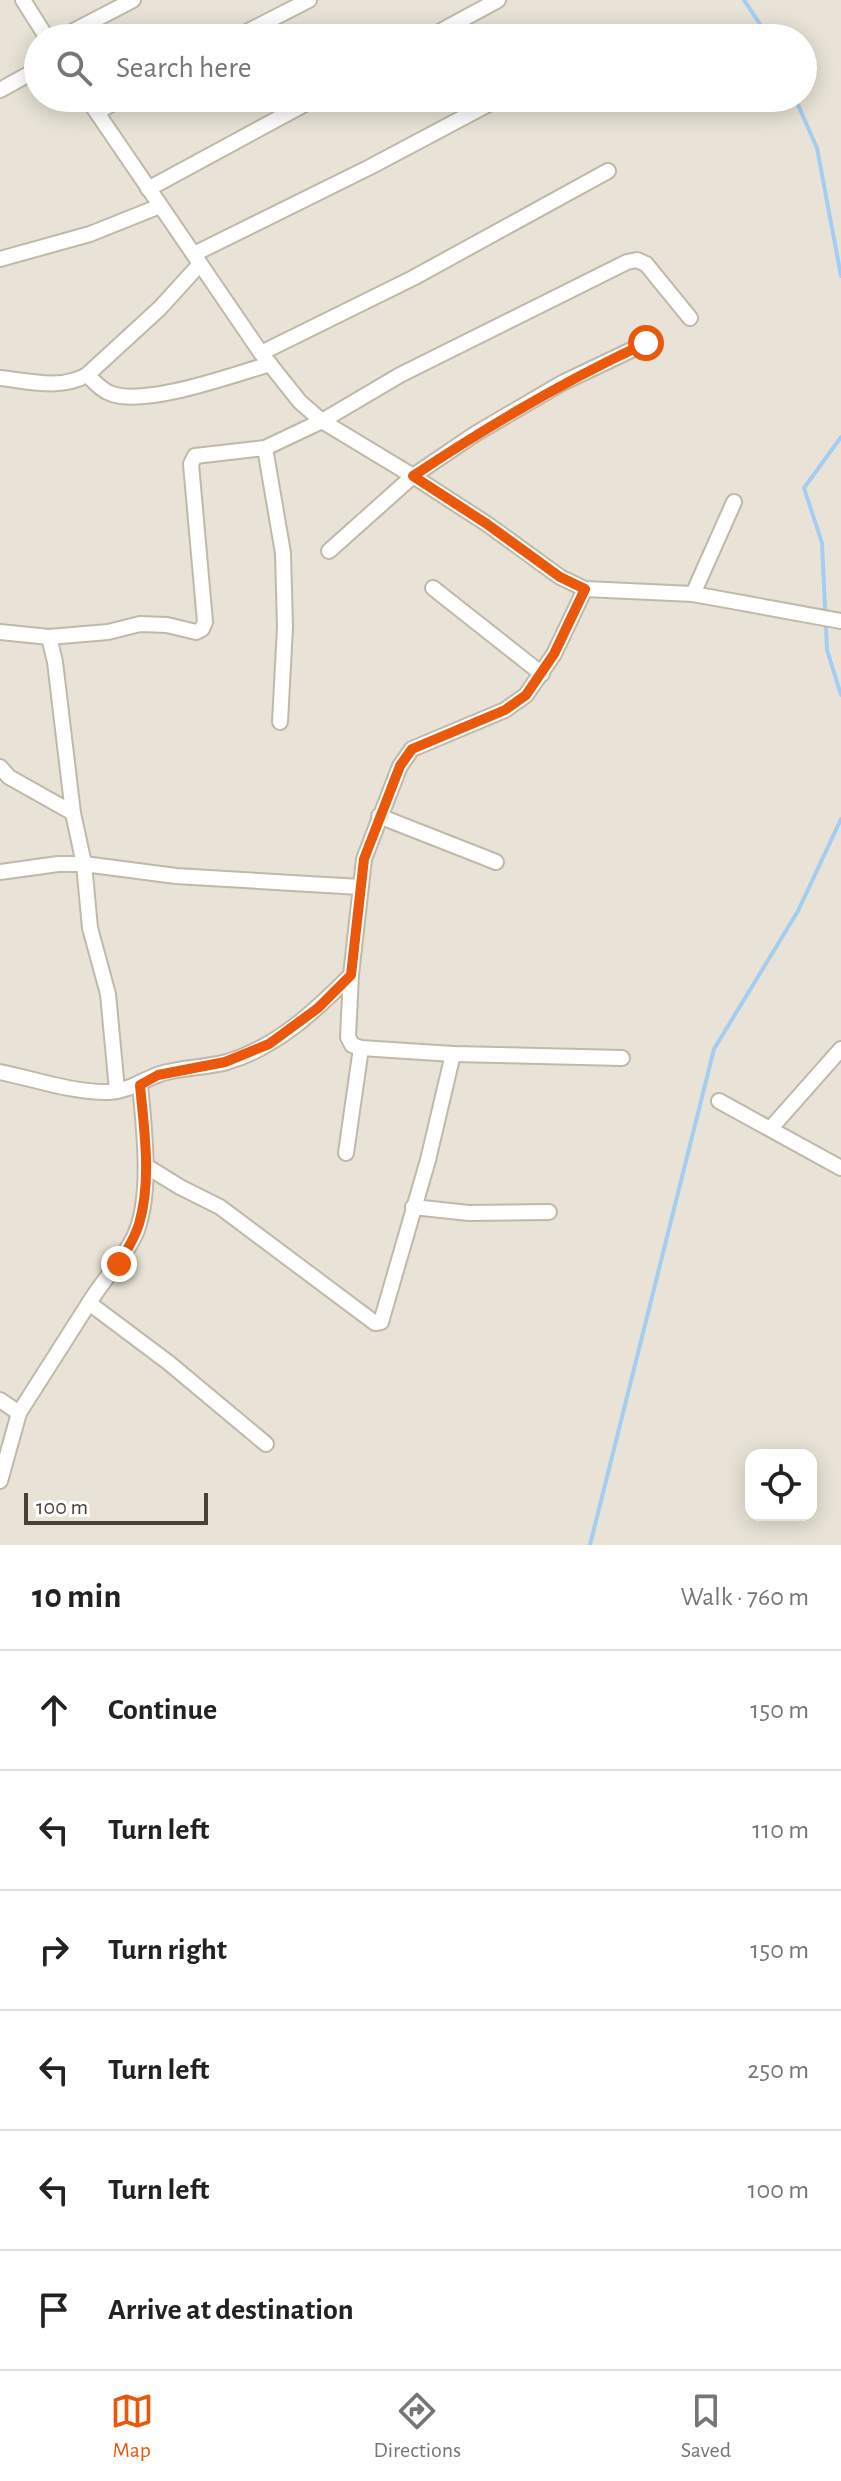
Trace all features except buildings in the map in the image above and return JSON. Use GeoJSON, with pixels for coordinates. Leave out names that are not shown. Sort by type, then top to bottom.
{"type":"FeatureCollection","features":[{"type":"Feature","properties":{"kind":"street"},"geometry":{"type":"LineString","coordinates":[[23,0],[38,24]]}},
{"type":"Feature","properties":{"kind":"street"},"geometry":{"type":"LineString","coordinates":[[87,24],[133,0]]}},
{"type":"Feature","properties":{"kind":"street"},"geometry":{"type":"LineString","coordinates":[[258,24],[292,4],[309,0]]}},
{"type":"Feature","properties":{"kind":"street"},"geometry":{"type":"LineString","coordinates":[[454,24],[498,0]]}},
{"type":"Feature","properties":{"kind":"street"},"geometry":{"type":"LineString","coordinates":[[0,90],[24,77]]}},
{"type":"Feature","properties":{"kind":"street"},"geometry":{"type":"LineString","coordinates":[[97,112],[266,358],[300,402],[322,421],[487,524],[560,577],[585,589],[693,594],[841,621]]}},
{"type":"Feature","properties":{"kind":"street"},"geometry":{"type":"LineString","coordinates":[[148,189],[290,112]]}},
{"type":"Feature","properties":{"kind":"street"},"geometry":{"type":"LineString","coordinates":[[0,378],[55,384],[87,375],[160,308],[197,259],[474,112]]}},
{"type":"Feature","properties":{"kind":"street"},"geometry":{"type":"LineString","coordinates":[[87,375],[111,394],[143,396],[168,393],[266,358],[608,171]]}},
{"type":"Feature","properties":{"kind":"street"},"geometry":{"type":"LineString","coordinates":[[0,259],[90,234],[160,206]]}},
{"type":"Feature","properties":{"kind":"street"},"geometry":{"type":"LineString","coordinates":[[0,632],[49,637],[108,632],[140,624],[167,625],[196,632],[202,629],[205,622],[192,460],[195,456],[265,448],[322,421],[400,375],[627,262],[637,260],[646,264],[690,318]]}},
{"type":"Feature","properties":{"kind":"street"},"geometry":{"type":"LineString","coordinates":[[329,551],[413,476],[475,434],[562,383],[646,343]]}},
{"type":"Feature","properties":{"kind":"street"},"geometry":{"type":"LineString","coordinates":[[265,448],[283,553],[285,627],[280,722]]}},
{"type":"Feature","properties":{"kind":"street"},"geometry":{"type":"LineString","coordinates":[[693,594],[734,502]]}},
{"type":"Feature","properties":{"kind":"street"},"geometry":{"type":"LineString","coordinates":[[433,588],[542,674]]}},
{"type":"Feature","properties":{"kind":"street"},"geometry":{"type":"LineString","coordinates":[[585,589],[542,674],[526,695],[505,710],[412,749],[400,766],[364,859],[351,975],[348,1037],[352,1045],[361,1048],[453,1054],[622,1058]]}},
{"type":"Feature","properties":{"kind":"street"},"geometry":{"type":"LineString","coordinates":[[49,637],[55,662],[73,813],[84,864],[90,928],[108,994],[117,1090]]}},
{"type":"Feature","properties":{"kind":"street"},"geometry":{"type":"LineString","coordinates":[[0,767],[9,777],[73,813]]}},
{"type":"Feature","properties":{"kind":"street"},"geometry":{"type":"LineString","coordinates":[[379,816],[496,862]]}},
{"type":"Feature","properties":{"kind":"street"},"geometry":{"type":"LineString","coordinates":[[0,872],[58,864],[84,864],[176,876],[360,887]]}},
{"type":"Feature","properties":{"kind":"street"},"geometry":{"type":"LineString","coordinates":[[0,1072],[78,1089],[117,1090],[140,1085],[158,1075],[225,1062],[269,1044],[318,1008],[351,975]]}},
{"type":"Feature","properties":{"kind":"street"},"geometry":{"type":"LineString","coordinates":[[346,1153],[361,1048]]}},
{"type":"Feature","properties":{"kind":"street"},"geometry":{"type":"LineString","coordinates":[[771,1128],[841,1049]]}},
{"type":"Feature","properties":{"kind":"street"},"geometry":{"type":"LineString","coordinates":[[146,1166],[220,1207],[377,1323],[382,1320],[440,1116],[453,1054]]}},
{"type":"Feature","properties":{"kind":"street"},"geometry":{"type":"LineString","coordinates":[[0,1481],[19,1413],[134,1237],[142,1212],[146,1166],[140,1085]]}},
{"type":"Feature","properties":{"kind":"street"},"geometry":{"type":"LineString","coordinates":[[719,1101],[841,1168]]}},
{"type":"Feature","properties":{"kind":"street"},"geometry":{"type":"LineString","coordinates":[[413,1207],[469,1213],[549,1212]]}},
{"type":"Feature","properties":{"kind":"street"},"geometry":{"type":"LineString","coordinates":[[89,1303],[169,1363],[266,1444]]}},
{"type":"Feature","properties":{"kind":"street"},"geometry":{"type":"LineString","coordinates":[[0,1400],[19,1413]]}},
{"type":"Feature","properties":{"kind":"shaded area"},"geometry":{"type":"Polygon","coordinates":[[[0,0],[841,0],[841,1545],[0,1545],[0,0]]]}},
{"type":"Feature","properties":{"kind":"waterway"},"geometry":{"type":"LineString","coordinates":[[744,0],[760,24]]}},
{"type":"Feature","properties":{"kind":"waterway"},"geometry":{"type":"LineString","coordinates":[[801,112],[817,148],[841,276]]}},
{"type":"Feature","properties":{"kind":"waterway"},"geometry":{"type":"LineString","coordinates":[[841,437],[804,488],[822,543],[827,650],[841,695]]}},
{"type":"Feature","properties":{"kind":"waterway"},"geometry":{"type":"LineString","coordinates":[[590,1545],[714,1049],[798,911],[841,819]]}},
{"type":"Feature","properties":{"kind":"route"},"geometry":{"type":"LineString","coordinates":[[119,1264],[134,1237],[142,1212],[146,1166],[140,1085],[158,1075],[225,1062],[269,1044],[318,1008],[351,975],[364,859],[400,766],[412,749],[426,741],[505,710],[526,695],[554,654],[585,589],[560,577],[413,476],[475,434],[562,383],[646,343]]}}]}
